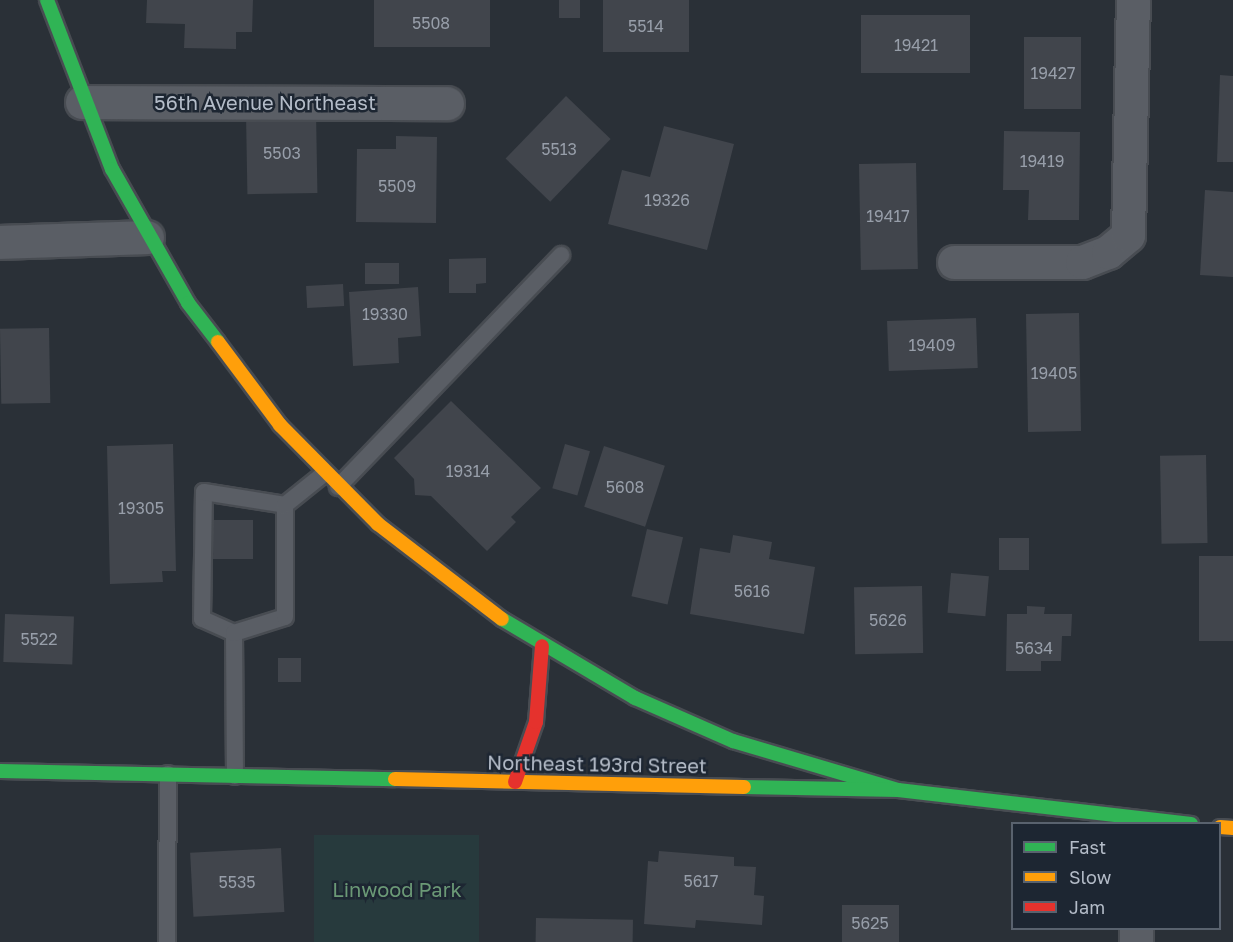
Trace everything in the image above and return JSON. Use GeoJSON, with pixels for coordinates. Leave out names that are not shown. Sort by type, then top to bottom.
{"type":"FeatureCollection","features":[{"type":"Feature","properties":{"kind":"main road"},"geometry":{"type":"LineString","coordinates":[[47,0],[82,102],[147,237],[234,368],[338,487],[432,569],[542,646],[635,698],[734,741],[898,790]]}},
{"type":"Feature","properties":{"kind":"main road"},"geometry":{"type":"LineString","coordinates":[[515,782],[536,722],[542,646]]}},
{"type":"Feature","properties":{"kind":"main road","name":"Northeast 193rd Street"},"geometry":{"type":"LineString","coordinates":[[0,771],[898,790],[1162,822]]}},
{"type":"Feature","properties":{"kind":"street"},"geometry":{"type":"LineString","coordinates":[[954,262],[1082,262],[1108,252],[1128,235],[1133,0]]}},
{"type":"Feature","properties":{"kind":"street","name":"56th Avenue Northeast"},"geometry":{"type":"LineString","coordinates":[[82,102],[447,103]]}},
{"type":"Feature","properties":{"kind":"street"},"geometry":{"type":"LineString","coordinates":[[0,242],[147,237]]}},
{"type":"Feature","properties":{"kind":"lane"},"geometry":{"type":"LineString","coordinates":[[338,487],[561,255]]}},
{"type":"Feature","properties":{"kind":"lane"},"geometry":{"type":"LineString","coordinates":[[285,505],[285,617],[234,633],[202,619],[204,492],[285,505],[325,473]]}},
{"type":"Feature","properties":{"kind":"lane"},"geometry":{"type":"LineString","coordinates":[[234,633],[235,776]]}},
{"type":"Feature","properties":{"kind":"lane"},"geometry":{"type":"LineString","coordinates":[[167,942],[168,774]]}},
{"type":"Feature","properties":{"kind":"green space","name":"Linwood Park"},"geometry":{"type":"Polygon","coordinates":[[[314,835],[479,835],[479,942],[314,942],[314,835]]]}},
{"type":"Feature","properties":{"kind":"building"},"geometry":{"type":"Polygon","coordinates":[[[147,0],[253,0],[252,32],[236,32],[236,49],[184,48],[185,24],[146,23],[147,0]]]}},
{"type":"Feature","properties":{"kind":"building"},"geometry":{"type":"Polygon","coordinates":[[[374,0],[490,0],[490,47],[374,47],[374,0]]]}},
{"type":"Feature","properties":{"kind":"building"},"geometry":{"type":"Polygon","coordinates":[[[559,0],[580,0],[580,18],[559,18],[559,0]]]}},
{"type":"Feature","properties":{"kind":"building"},"geometry":{"type":"Polygon","coordinates":[[[603,0],[689,0],[689,52],[603,52],[603,0]]]}},
{"type":"Feature","properties":{"kind":"building"},"geometry":{"type":"Polygon","coordinates":[[[861,15],[970,15],[970,73],[861,73],[861,15]]]}},
{"type":"Feature","properties":{"kind":"building"},"geometry":{"type":"Polygon","coordinates":[[[1024,37],[1081,37],[1081,109],[1024,109],[1024,37]]]}},
{"type":"Feature","properties":{"kind":"building"},"geometry":{"type":"Polygon","coordinates":[[[1220,75],[1233,76],[1233,162],[1217,162],[1220,75]]]}},
{"type":"Feature","properties":{"kind":"building"},"geometry":{"type":"Polygon","coordinates":[[[566,96],[611,139],[550,202],[506,159],[566,96]]]}},
{"type":"Feature","properties":{"kind":"building"},"geometry":{"type":"Polygon","coordinates":[[[316,112],[317,193],[247,194],[246,113],[316,112]]]}},
{"type":"Feature","properties":{"kind":"building"},"geometry":{"type":"Polygon","coordinates":[[[664,126],[734,144],[707,250],[608,224],[622,170],[650,177],[664,126]]]}},
{"type":"Feature","properties":{"kind":"building"},"geometry":{"type":"Polygon","coordinates":[[[1004,131],[1080,132],[1079,220],[1028,220],[1029,190],[1003,190],[1004,131]]]}},
{"type":"Feature","properties":{"kind":"building"},"geometry":{"type":"Polygon","coordinates":[[[396,136],[437,137],[436,223],[356,222],[357,149],[396,149],[396,136]]]}},
{"type":"Feature","properties":{"kind":"building"},"geometry":{"type":"Polygon","coordinates":[[[916,163],[918,269],[861,270],[859,164],[916,163]]]}},
{"type":"Feature","properties":{"kind":"building"},"geometry":{"type":"Polygon","coordinates":[[[1205,190],[1233,192],[1233,277],[1200,275],[1205,190]]]}},
{"type":"Feature","properties":{"kind":"building"},"geometry":{"type":"Polygon","coordinates":[[[486,258],[486,283],[476,284],[476,293],[449,293],[449,259],[486,258]]]}},
{"type":"Feature","properties":{"kind":"building"},"geometry":{"type":"Polygon","coordinates":[[[365,263],[399,263],[399,284],[365,284],[365,263]]]}},
{"type":"Feature","properties":{"kind":"building"},"geometry":{"type":"Polygon","coordinates":[[[343,284],[344,306],[307,308],[306,286],[343,284]]]}},
{"type":"Feature","properties":{"kind":"building"},"geometry":{"type":"Polygon","coordinates":[[[418,287],[421,336],[398,338],[399,363],[353,366],[349,292],[418,287]]]}},
{"type":"Feature","properties":{"kind":"building"},"geometry":{"type":"Polygon","coordinates":[[[1079,313],[1081,431],[1028,432],[1026,314],[1079,313]]]}},
{"type":"Feature","properties":{"kind":"building"},"geometry":{"type":"Polygon","coordinates":[[[976,318],[978,368],[889,371],[887,321],[976,318]]]}},
{"type":"Feature","properties":{"kind":"building"},"geometry":{"type":"Polygon","coordinates":[[[49,328],[50,403],[1,404],[0,329],[49,328]]]}},
{"type":"Feature","properties":{"kind":"building"},"geometry":{"type":"Polygon","coordinates":[[[451,401],[541,488],[511,517],[516,522],[487,551],[431,496],[415,495],[414,479],[394,458],[451,401]]]}},
{"type":"Feature","properties":{"kind":"building"},"geometry":{"type":"Polygon","coordinates":[[[173,444],[176,571],[162,571],[163,582],[110,584],[107,446],[173,444]]]}},
{"type":"Feature","properties":{"kind":"building"},"geometry":{"type":"Polygon","coordinates":[[[565,444],[590,451],[577,495],[552,488],[565,444]]]}},
{"type":"Feature","properties":{"kind":"building"},"geometry":{"type":"Polygon","coordinates":[[[604,446],[665,466],[645,527],[584,507],[604,446]]]}},
{"type":"Feature","properties":{"kind":"building"},"geometry":{"type":"Polygon","coordinates":[[[1206,455],[1208,543],[1162,544],[1160,456],[1206,455]]]}},
{"type":"Feature","properties":{"kind":"building"},"geometry":{"type":"Polygon","coordinates":[[[213,520],[253,520],[253,559],[213,559],[213,520]]]}},
{"type":"Feature","properties":{"kind":"building"},"geometry":{"type":"Polygon","coordinates":[[[647,529],[683,537],[668,605],[631,596],[647,529]]]}},
{"type":"Feature","properties":{"kind":"building"},"geometry":{"type":"Polygon","coordinates":[[[733,535],[772,542],[769,559],[815,567],[804,634],[690,614],[700,548],[730,553],[733,535]]]}},
{"type":"Feature","properties":{"kind":"building"},"geometry":{"type":"Polygon","coordinates":[[[999,538],[1029,538],[1029,570],[999,570],[999,538]]]}},
{"type":"Feature","properties":{"kind":"building"},"geometry":{"type":"Polygon","coordinates":[[[1199,556],[1233,556],[1233,641],[1199,641],[1199,556]]]}},
{"type":"Feature","properties":{"kind":"building"},"geometry":{"type":"Polygon","coordinates":[[[951,573],[989,576],[985,616],[948,613],[951,573]]]}},
{"type":"Feature","properties":{"kind":"building"},"geometry":{"type":"Polygon","coordinates":[[[922,586],[923,653],[855,654],[854,587],[922,586]]]}},
{"type":"Feature","properties":{"kind":"building"},"geometry":{"type":"Polygon","coordinates":[[[1027,606],[1045,607],[1044,614],[1072,614],[1071,636],[1062,636],[1061,661],[1041,661],[1041,671],[1006,671],[1007,614],[1027,614],[1027,606]]]}},
{"type":"Feature","properties":{"kind":"building"},"geometry":{"type":"Polygon","coordinates":[[[5,614],[74,616],[72,664],[3,662],[5,614]]]}},
{"type":"Feature","properties":{"kind":"building"},"geometry":{"type":"Polygon","coordinates":[[[278,658],[301,658],[301,682],[278,682],[278,658]]]}},
{"type":"Feature","properties":{"kind":"building"},"geometry":{"type":"Polygon","coordinates":[[[281,848],[284,912],[193,917],[190,853],[281,848]]]}},
{"type":"Feature","properties":{"kind":"building"},"geometry":{"type":"Polygon","coordinates":[[[659,851],[734,857],[734,866],[756,867],[754,895],[764,896],[762,925],[696,920],[695,928],[644,924],[648,861],[658,862],[659,851]]]}},
{"type":"Feature","properties":{"kind":"building"},"geometry":{"type":"Polygon","coordinates":[[[842,905],[899,905],[899,942],[842,942],[842,905]]]}},
{"type":"Feature","properties":{"kind":"building"},"geometry":{"type":"Polygon","coordinates":[[[536,918],[633,920],[633,942],[536,942],[536,918]]]}},
{"type":"Feature","properties":{"kind":"traffic: fast"},"geometry":{"type":"LineString","coordinates":[[47,0],[112,169],[188,303],[218,342]]}},
{"type":"Feature","properties":{"kind":"traffic: fast"},"geometry":{"type":"LineString","coordinates":[[502,619],[635,698],[733,741],[898,790]]}},
{"type":"Feature","properties":{"kind":"traffic: fast"},"geometry":{"type":"LineString","coordinates":[[0,771],[395,779]]}},
{"type":"Feature","properties":{"kind":"traffic: fast"},"geometry":{"type":"LineString","coordinates":[[744,787],[898,790],[1174,822]]}},
{"type":"Feature","properties":{"kind":"traffic: slow"},"geometry":{"type":"LineString","coordinates":[[218,342],[280,425],[378,524],[502,619]]}},
{"type":"Feature","properties":{"kind":"traffic: slow"},"geometry":{"type":"LineString","coordinates":[[395,779],[744,787]]}},
{"type":"Feature","properties":{"kind":"traffic: slow"},"geometry":{"type":"LineString","coordinates":[[1221,827],[1233,828]]}},
{"type":"Feature","properties":{"kind":"traffic: jam"},"geometry":{"type":"LineString","coordinates":[[515,782],[536,722],[542,646]]}}]}
